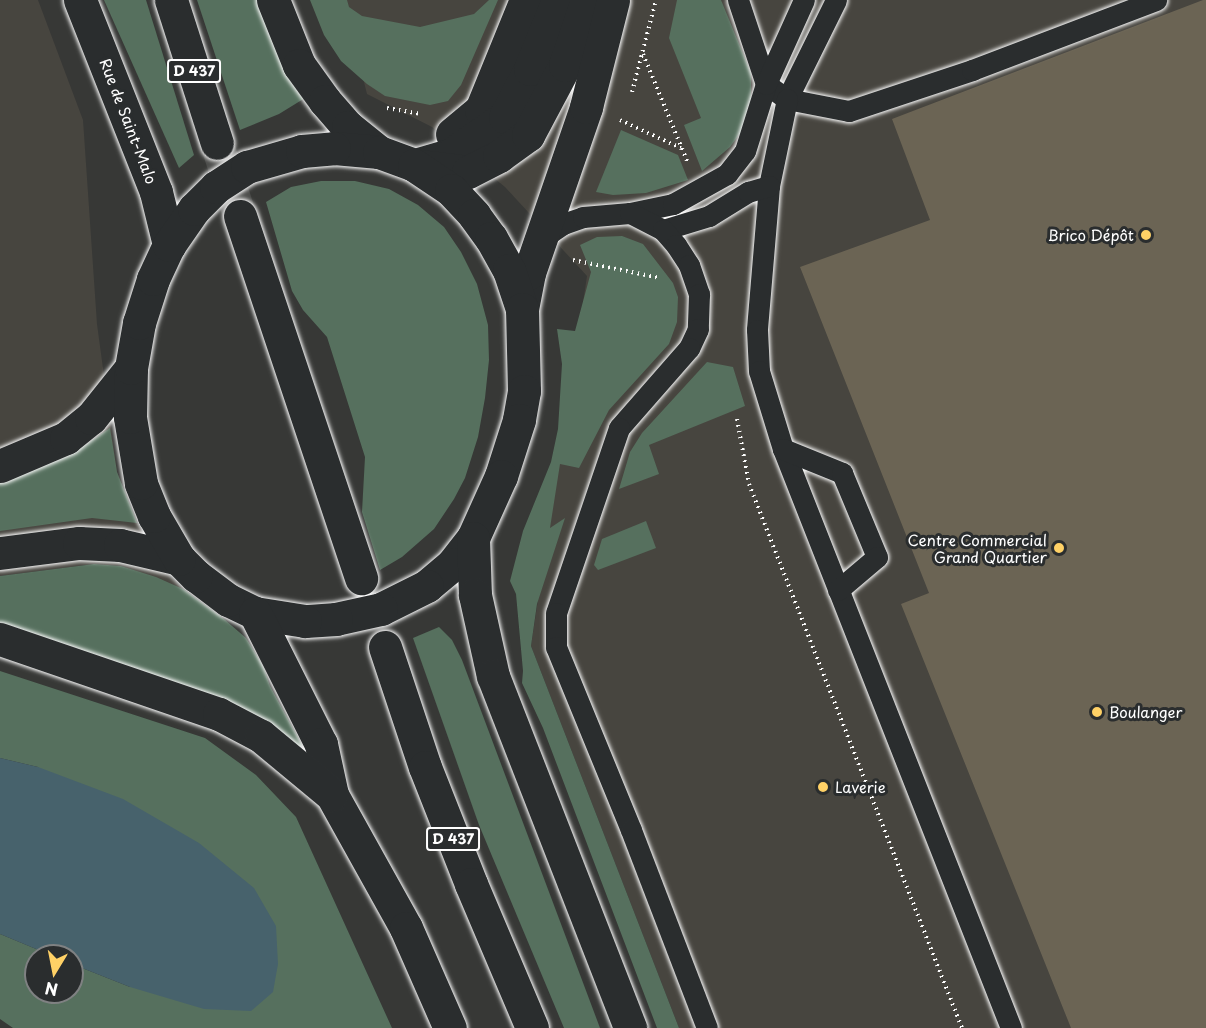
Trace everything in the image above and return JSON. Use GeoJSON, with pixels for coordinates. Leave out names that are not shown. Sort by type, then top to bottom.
{"type":"FeatureCollection","features":[{"type":"Feature","properties":{"kind":"main road","name":"Rue de Saint-Malo"},"geometry":{"type":"LineString","coordinates":[[80,0],[156,192],[169,245]]}},
{"type":"Feature","properties":{"kind":"main road","name":"D 437"},"geometry":{"type":"LineString","coordinates":[[171,0],[217,143]]}},
{"type":"Feature","properties":{"kind":"main road"},"geometry":{"type":"LineString","coordinates":[[273,0],[299,65],[325,101],[348,127],[379,152]]}},
{"type":"Feature","properties":{"kind":"main road"},"geometry":{"type":"LineString","coordinates":[[414,165],[481,110],[526,0]]}},
{"type":"Feature","properties":{"kind":"main road"},"geometry":{"type":"LineString","coordinates":[[414,165],[450,154],[505,117],[530,69],[558,0]]}},
{"type":"Feature","properties":{"kind":"main road"},"geometry":{"type":"LineString","coordinates":[[414,165],[451,190],[491,238],[510,270],[522,309],[525,358],[519,420],[501,476],[472,538],[453,564],[427,586],[381,609],[336,619],[305,621],[255,613],[228,600],[196,576],[179,559],[154,516],[141,483],[131,427],[131,368],[139,322],[153,279],[169,245],[202,200],[216,187],[247,167],[302,151],[334,148],[379,152],[414,165],[468,172],[499,156],[528,135],[566,64],[587,0]]}},
{"type":"Feature","properties":{"kind":"main road"},"geometry":{"type":"LineString","coordinates":[[522,309],[529,273],[586,107],[613,0]]}},
{"type":"Feature","properties":{"kind":"main road"},"geometry":{"type":"LineString","coordinates":[[240,216],[361,578]]}},
{"type":"Feature","properties":{"kind":"main road"},"geometry":{"type":"LineString","coordinates":[[0,466],[66,438],[91,418],[131,368]]}},
{"type":"Feature","properties":{"kind":"main road"},"geometry":{"type":"LineString","coordinates":[[472,538],[475,595],[493,676],[630,1028]]}},
{"type":"Feature","properties":{"kind":"main road"},"geometry":{"type":"LineString","coordinates":[[0,553],[79,543],[120,545],[179,559]]}},
{"type":"Feature","properties":{"kind":"main road"},"geometry":{"type":"LineString","coordinates":[[255,613],[321,744],[332,795],[406,928],[450,1028]]}},
{"type":"Feature","properties":{"kind":"main road"},"geometry":{"type":"LineString","coordinates":[[0,639],[219,714],[261,736],[332,795]]}},
{"type":"Feature","properties":{"kind":"main road","name":"D 437"},"geometry":{"type":"LineString","coordinates":[[385,647],[429,777],[532,1028]]}},
{"type":"Feature","properties":{"kind":"lane"},"geometry":{"type":"LineString","coordinates":[[738,0],[766,84],[787,99],[849,111],[972,70],[1156,0]]}},
{"type":"Feature","properties":{"kind":"lane"},"geometry":{"type":"LineString","coordinates":[[541,239],[564,224],[583,217],[630,213],[673,204],[727,174],[745,151],[766,84],[804,0]]}},
{"type":"Feature","properties":{"kind":"lane"},"geometry":{"type":"LineString","coordinates":[[836,0],[787,99],[769,186],[757,330],[759,371],[783,449],[1011,1028]]}},
{"type":"Feature","properties":{"kind":"lane"},"geometry":{"type":"LineString","coordinates":[[663,231],[710,216],[748,192],[769,186]]}},
{"type":"Feature","properties":{"kind":"lane"},"geometry":{"type":"LineString","coordinates":[[630,213],[663,231],[689,265],[699,294],[698,329],[684,355],[637,404],[619,428],[556,613],[556,647],[707,1028]]}},
{"type":"Feature","properties":{"kind":"lane"},"geometry":{"type":"LineString","coordinates":[[783,449],[842,473],[876,557],[838,590]]}},
{"type":"Feature","properties":{"kind":"path"},"geometry":{"type":"LineString","coordinates":[[643,54],[656,0]]}},
{"type":"Feature","properties":{"kind":"path"},"geometry":{"type":"LineString","coordinates":[[567,262],[575,260],[660,278],[689,265]]}},
{"type":"Feature","properties":{"kind":"shaded area"},"geometry":{"type":"Polygon","coordinates":[[[0,0],[38,0],[83,120],[97,324],[117,472],[137,523],[165,572],[183,589],[121,566],[94,564],[0,576],[0,0]]]}},
{"type":"Feature","properties":{"kind":"shaded area"},"geometry":{"type":"Polygon","coordinates":[[[343,0],[1206,0],[1206,1028],[679,1028],[531,646],[587,276],[505,187],[432,127],[367,94],[343,0]]]}},
{"type":"Feature","properties":{"kind":"green space"},"geometry":{"type":"Polygon","coordinates":[[[104,0],[146,0],[194,155],[179,168],[104,0]]]}},
{"type":"Feature","properties":{"kind":"green space"},"geometry":{"type":"Polygon","coordinates":[[[197,0],[258,0],[305,98],[279,114],[240,130],[197,0]]]}},
{"type":"Feature","properties":{"kind":"green space"},"geometry":{"type":"Polygon","coordinates":[[[310,0],[347,0],[349,7],[362,16],[420,27],[474,14],[489,0],[498,0],[461,85],[448,101],[430,105],[385,96],[367,84],[341,61],[324,35],[310,0]]]}},
{"type":"Feature","properties":{"kind":"green space"},"geometry":{"type":"Polygon","coordinates":[[[677,0],[721,0],[751,73],[751,99],[741,132],[730,147],[702,171],[684,125],[701,118],[669,38],[677,0]]]}},
{"type":"Feature","properties":{"kind":"green space"},"geometry":{"type":"Polygon","coordinates":[[[621,130],[678,155],[688,180],[646,193],[613,195],[596,192],[621,130]]]}},
{"type":"Feature","properties":{"kind":"green space"},"geometry":{"type":"Polygon","coordinates":[[[321,181],[355,181],[389,189],[418,205],[444,227],[461,252],[477,284],[488,325],[489,360],[485,398],[478,437],[465,478],[434,529],[402,557],[380,570],[362,512],[365,457],[327,337],[303,310],[292,291],[266,202],[291,187],[321,181]]]}},
{"type":"Feature","properties":{"kind":"green space"},"geometry":{"type":"Polygon","coordinates":[[[622,236],[643,244],[673,283],[678,297],[677,322],[669,344],[609,410],[579,468],[560,464],[550,528],[565,518],[537,604],[531,646],[679,1028],[657,1028],[543,728],[522,683],[523,671],[516,594],[510,581],[523,531],[551,462],[558,429],[562,364],[557,329],[575,331],[591,272],[580,245],[597,237],[622,236]]]}},
{"type":"Feature","properties":{"kind":"green space"},"geometry":{"type":"Polygon","coordinates":[[[707,362],[733,367],[745,406],[649,445],[659,474],[619,489],[630,452],[642,433],[707,362]]]}},
{"type":"Feature","properties":{"kind":"green space"},"geometry":{"type":"Polygon","coordinates":[[[110,428],[117,472],[137,523],[92,518],[0,531],[0,480],[37,469],[76,451],[110,428]]]}},
{"type":"Feature","properties":{"kind":"green space"},"geometry":{"type":"Polygon","coordinates":[[[646,521],[656,548],[598,570],[594,565],[602,539],[646,521]]]}},
{"type":"Feature","properties":{"kind":"green space"},"geometry":{"type":"Polygon","coordinates":[[[94,564],[121,566],[156,577],[183,589],[246,638],[263,666],[270,686],[303,747],[296,745],[222,698],[0,622],[0,576],[94,564]]]}},
{"type":"Feature","properties":{"kind":"green space"},"geometry":{"type":"Polygon","coordinates":[[[439,627],[452,640],[462,660],[600,1028],[564,1028],[479,825],[413,638],[439,627]]]}},
{"type":"Feature","properties":{"kind":"green space"},"geometry":{"type":"Polygon","coordinates":[[[0,671],[205,738],[256,775],[296,817],[392,1028],[13,1028],[0,1019],[0,934],[24,944],[24,1004],[84,1004],[84,969],[130,987],[38,767],[0,758],[0,671]]]}},
{"type":"Feature","properties":{"kind":"water"},"geometry":{"type":"Polygon","coordinates":[[[0,758],[38,767],[123,799],[199,843],[254,888],[276,926],[278,964],[273,992],[251,1011],[204,1009],[130,987],[84,969],[84,944],[24,944],[0,934],[0,758]]]}},
{"type":"Feature","properties":{"kind":"building","name":"Centre Commercial Grand Quartier"},"geometry":{"type":"Polygon","coordinates":[[[1206,0],[1206,1028],[1071,1028],[901,604],[929,593],[800,267],[930,220],[892,119],[1206,0]]]}},
{"type":"Feature","properties":{"kind":"tunnel"},"geometry":{"type":"LineString","coordinates":[[217,143],[240,216]]}},
{"type":"Feature","properties":{"kind":"place","name":"Brico Dépôt"},"geometry":{"type":"Point","coordinates":[1146,235]}},
{"type":"Feature","properties":{"kind":"place","name":"Centre Commercial Grand Quartier"},"geometry":{"type":"Point","coordinates":[1059,548]}},
{"type":"Feature","properties":{"kind":"place","name":"Boulanger"},"geometry":{"type":"Point","coordinates":[1097,712]}},
{"type":"Feature","properties":{"kind":"place","name":"Laverie"},"geometry":{"type":"Point","coordinates":[823,787]}}]}
